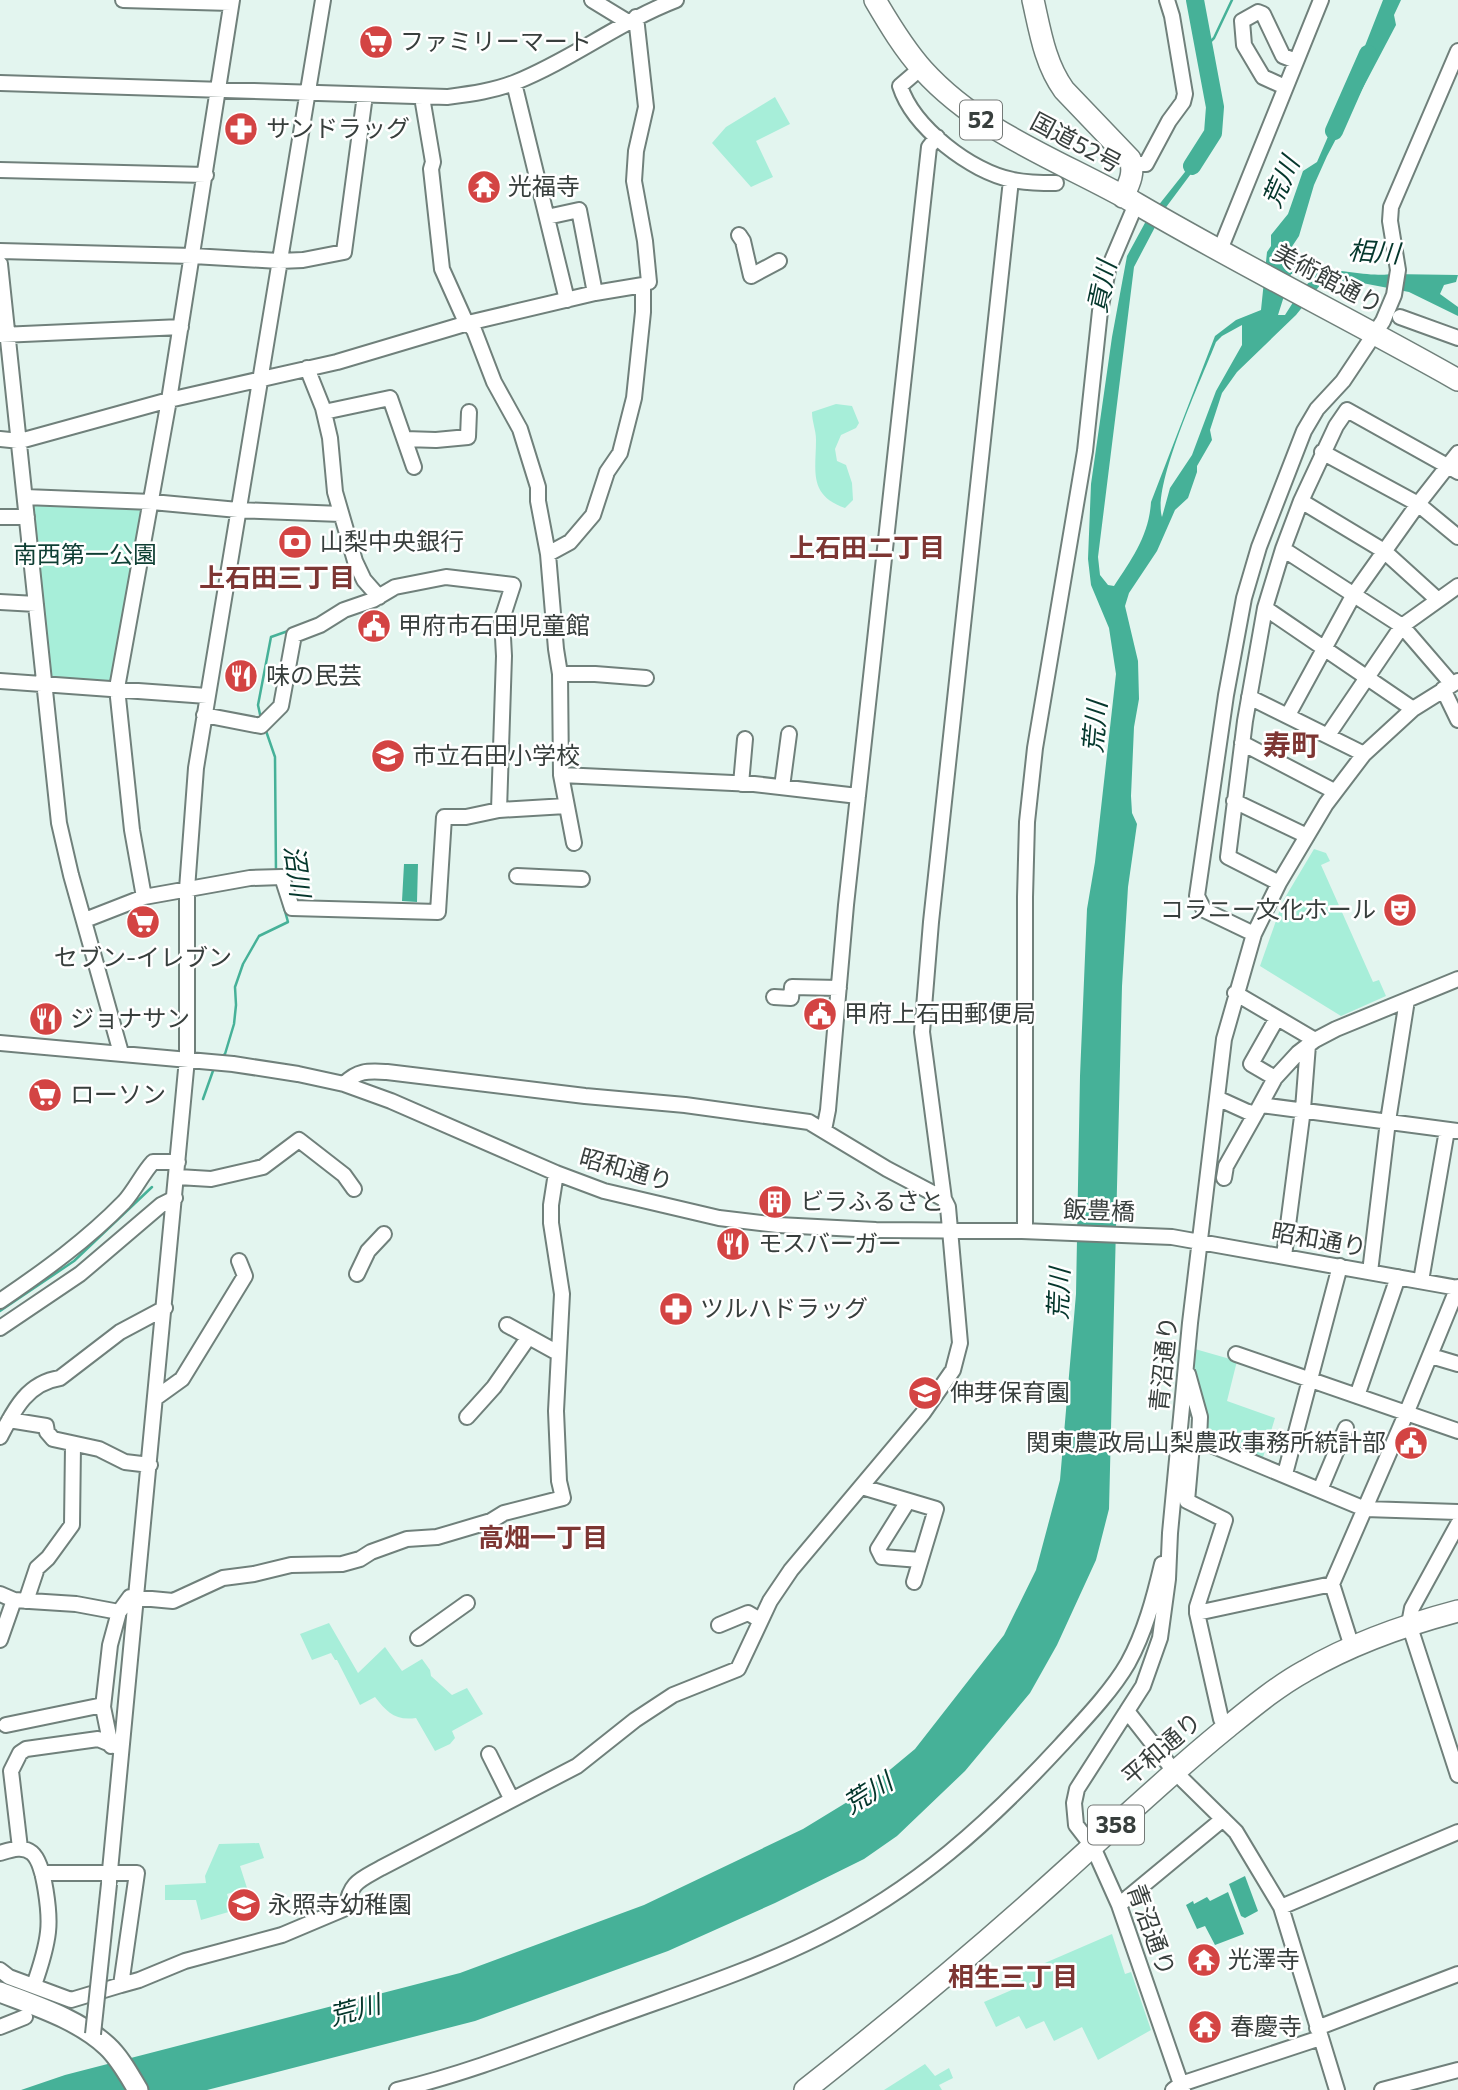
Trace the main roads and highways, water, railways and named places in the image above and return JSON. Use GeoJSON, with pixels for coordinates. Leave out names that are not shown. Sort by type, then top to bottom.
{"type":"FeatureCollection","features":[{"type":"Feature","properties":{"kind":"highway","name":"国道52号"},"geometry":{"type":"LineString","coordinates":[[875,0],[921,68],[952,98],[1011,138],[1134,202]]}},
{"type":"Feature","properties":{"kind":"highway","name":"国道52号"},"geometry":{"type":"LineString","coordinates":[[1032,0],[1055,78],[1063,90],[1125,153],[1131,163],[1134,202]]}},
{"type":"Feature","properties":{"kind":"highway","name":"美術館通り"},"geometry":{"type":"LineString","coordinates":[[1134,202],[1458,380]]}},
{"type":"Feature","properties":{"kind":"highway","name":"平和通り"},"geometry":{"type":"LineString","coordinates":[[805,2090],[950,1973],[1093,1847],[1174,1771],[1268,1695],[1304,1671],[1352,1647],[1409,1624],[1458,1611]]}},
{"type":"Feature","properties":{"kind":"main road"},"geometry":{"type":"LineString","coordinates":[[0,1992],[70,2021],[93,2034],[117,2058],[138,2090]]}},
{"type":"Feature","properties":{"kind":"water"},"geometry":{"type":"Polygon","coordinates":[[[1383,0],[1401,0],[1394,15],[1396,25],[1327,156],[1314,185],[1299,236],[1286,260],[1294,265],[1307,262],[1325,268],[1369,274],[1458,275],[1456,282],[1444,285],[1440,294],[1458,307],[1458,316],[1409,292],[1357,282],[1321,284],[1296,315],[1237,372],[1222,393],[1210,430],[1212,440],[1197,466],[1188,498],[1175,510],[1157,551],[1129,593],[1125,606],[1138,661],[1139,699],[1134,727],[1131,796],[1132,813],[1137,824],[1128,887],[1122,986],[1109,1509],[1096,1560],[1057,1645],[1030,1693],[965,1771],[897,1836],[864,1859],[668,1951],[475,2021],[207,2090],[21,2090],[65,2075],[460,1973],[644,1905],[803,1829],[862,1793],[915,1749],[1004,1635],[1036,1570],[1060,1480],[1076,1294],[1080,1076],[1087,909],[1095,862],[1116,674],[1109,628],[1091,585],[1088,559],[1091,484],[1112,337],[1127,256],[1146,221],[1204,148],[1193,171],[1164,210],[1134,267],[1098,557],[1100,575],[1108,585],[1114,586],[1143,536],[1151,502],[1215,336],[1236,320],[1261,310],[1271,235],[1288,214],[1303,171],[1317,162],[1336,118],[1352,101],[1359,78],[1357,72],[1383,0]],[[1291,274],[1278,315],[1285,315],[1312,279],[1303,274],[1291,274]],[[1242,325],[1216,342],[1171,457],[1164,481],[1162,517],[1170,488],[1192,455],[1216,391],[1242,345],[1242,325]]]}},
{"type":"Feature","properties":{"kind":"water"},"geometry":{"type":"Polygon","coordinates":[[[404,864],[418,864],[417,902],[402,901],[404,864]]]}},
{"type":"Feature","properties":{"kind":"water"},"geometry":{"type":"Polygon","coordinates":[[[1245,1876],[1258,1911],[1245,1918],[1241,1916],[1229,1884],[1245,1876]]]}},
{"type":"Feature","properties":{"kind":"water"},"geometry":{"type":"Polygon","coordinates":[[[1228,1892],[1244,1934],[1215,1945],[1205,1926],[1197,1929],[1186,1905],[1207,1897],[1210,1901],[1228,1892]]]}},
{"type":"Feature","properties":{"kind":"waterway","name":"貢川"},"geometry":{"type":"LineString","coordinates":[[1192,166],[1213,133],[1215,107],[1195,0]]}},
{"type":"Feature","properties":{"kind":"waterway"},"geometry":{"type":"LineString","coordinates":[[1204,48],[1214,38],[1232,0]]}},
{"type":"Feature","properties":{"kind":"waterway","name":"荒川"},"geometry":{"type":"LineString","coordinates":[[1334,131],[1368,54]]}},
{"type":"Feature","properties":{"kind":"waterway","name":"沼川"},"geometry":{"type":"LineString","coordinates":[[261,719],[258,705],[271,637],[288,631]]}},
{"type":"Feature","properties":{"kind":"waterway","name":"沼川"},"geometry":{"type":"LineString","coordinates":[[265,728],[275,757],[276,874]]}},
{"type":"Feature","properties":{"kind":"waterway","name":"沼川"},"geometry":{"type":"LineString","coordinates":[[220,1057],[225,1054],[234,1024],[235,987],[243,964],[259,936],[288,922],[283,904]]}},
{"type":"Feature","properties":{"kind":"waterway","name":"沼川"},"geometry":{"type":"LineString","coordinates":[[203,1099],[214,1068]]}},
{"type":"Feature","properties":{"kind":"waterway","name":"沼川"},"geometry":{"type":"LineString","coordinates":[[0,1311],[74,1261],[152,1187]]}},
{"type":"Feature","properties":{"kind":"place","name":"ファミリーマート"},"geometry":{"type":"Point","coordinates":[376,42]}},
{"type":"Feature","properties":{"kind":"place","name":"サンドラッグ"},"geometry":{"type":"Point","coordinates":[241,129]}},
{"type":"Feature","properties":{"kind":"place","name":"光福寺"},"geometry":{"type":"Point","coordinates":[484,187]}},
{"type":"Feature","properties":{"kind":"place","name":"山梨中央銀行"},"geometry":{"type":"Point","coordinates":[295,542]}},
{"type":"Feature","properties":{"kind":"place","name":"甲府市石田児童館"},"geometry":{"type":"Point","coordinates":[374,626]}},
{"type":"Feature","properties":{"kind":"place","name":"味の民芸"},"geometry":{"type":"Point","coordinates":[241,676]}},
{"type":"Feature","properties":{"kind":"place","name":"市立石田小学校"},"geometry":{"type":"Point","coordinates":[388,756]}},
{"type":"Feature","properties":{"kind":"place","name":"コラニー文化ホール"},"geometry":{"type":"Point","coordinates":[1400,910]}},
{"type":"Feature","properties":{"kind":"place","name":"セブン-イレブン"},"geometry":{"type":"Point","coordinates":[143,922]}},
{"type":"Feature","properties":{"kind":"place","name":"甲府上石田郵便局"},"geometry":{"type":"Point","coordinates":[820,1014]}},
{"type":"Feature","properties":{"kind":"place","name":"ジョナサン"},"geometry":{"type":"Point","coordinates":[46,1019]}},
{"type":"Feature","properties":{"kind":"place","name":"ローソン"},"geometry":{"type":"Point","coordinates":[45,1095]}},
{"type":"Feature","properties":{"kind":"place","name":"ビラふるさと"},"geometry":{"type":"Point","coordinates":[775,1202]}},
{"type":"Feature","properties":{"kind":"place","name":"モスバーガー"},"geometry":{"type":"Point","coordinates":[733,1244]}},
{"type":"Feature","properties":{"kind":"place","name":"ツルハドラッグ"},"geometry":{"type":"Point","coordinates":[676,1309]}},
{"type":"Feature","properties":{"kind":"place","name":"伸芽保育園"},"geometry":{"type":"Point","coordinates":[925,1393]}},
{"type":"Feature","properties":{"kind":"place","name":"関東農政局山梨農政事務所統計部"},"geometry":{"type":"Point","coordinates":[1411,1443]}},
{"type":"Feature","properties":{"kind":"place","name":"永照寺幼稚園"},"geometry":{"type":"Point","coordinates":[244,1905]}},
{"type":"Feature","properties":{"kind":"place","name":"光澤寺"},"geometry":{"type":"Point","coordinates":[1204,1960]}},
{"type":"Feature","properties":{"kind":"place","name":"春慶寺"},"geometry":{"type":"Point","coordinates":[1205,2027]}},
{"type":"Feature","properties":{"kind":"district","name":"上石田二丁目"},"geometry":{"type":"Point","coordinates":[867,548]}},
{"type":"Feature","properties":{"kind":"district","name":"上石田三丁目"},"geometry":{"type":"Point","coordinates":[277,578]}},
{"type":"Feature","properties":{"kind":"district","name":"寿町"},"geometry":{"type":"Point","coordinates":[1291,745]}},
{"type":"Feature","properties":{"kind":"district","name":"高畑一丁目"},"geometry":{"type":"Point","coordinates":[543,1538]}},
{"type":"Feature","properties":{"kind":"district","name":"相生三丁目"},"geometry":{"type":"Point","coordinates":[1013,1977]}},
{"type":"Feature","properties":{"kind":"water label","name":"相川"},"geometry":{"type":"Point","coordinates":[1374,252]}},
{"type":"Feature","properties":{"kind":"park label","name":"南西第一公園"},"geometry":{"type":"Point","coordinates":[85,555]}}]}
